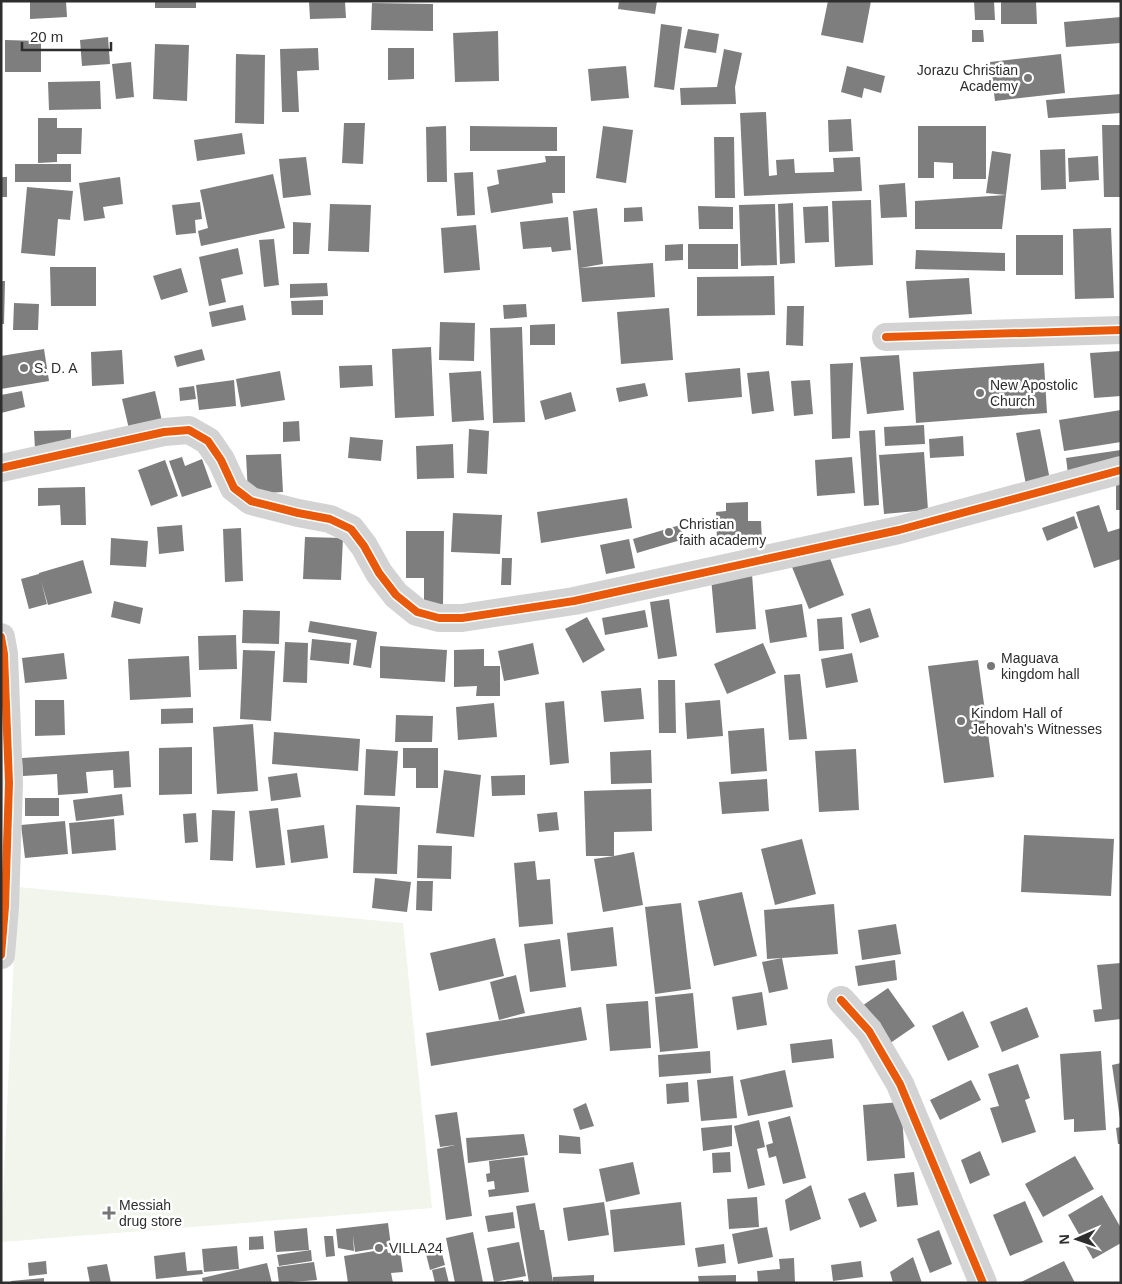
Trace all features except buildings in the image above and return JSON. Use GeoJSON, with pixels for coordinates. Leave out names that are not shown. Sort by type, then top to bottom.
{"type":"FeatureCollection","features":[{"type":"Feature","properties":{"kind":"street"},"geometry":{"type":"LineString","coordinates":[[886,336],[1121,330]]}},
{"type":"Feature","properties":{"kind":"street"},"geometry":{"type":"LineString","coordinates":[[1,468],[164,432],[189,430],[208,441],[221,460],[234,488],[251,501],[330,519],[351,529],[364,546],[379,573],[396,595],[417,612],[439,618],[462,618],[574,601],[899,530],[1121,470]]}},
{"type":"Feature","properties":{"kind":"street"},"geometry":{"type":"LineString","coordinates":[[1,637],[4,654],[8,783],[6,907],[1,955]]}},
{"type":"Feature","properties":{"kind":"street"},"geometry":{"type":"LineString","coordinates":[[841,1000],[869,1030],[900,1084],[983,1283]]}},
{"type":"Feature","properties":{"kind":"shaded area"},"geometry":{"type":"Polygon","coordinates":[[[17,887],[403,923],[432,1208],[1,1242],[17,887]]]}},
{"type":"Feature","properties":{"kind":"cycle path"},"geometry":{"type":"LineString","coordinates":[[886,337],[1121,330]]}},
{"type":"Feature","properties":{"kind":"cycle path"},"geometry":{"type":"LineString","coordinates":[[1,468],[164,432],[189,430],[208,441],[221,460],[234,488],[251,501],[330,519],[351,529],[364,546],[379,573],[396,595],[417,612],[439,618],[462,618],[574,601],[899,530],[1121,470]]}},
{"type":"Feature","properties":{"kind":"cycle path"},"geometry":{"type":"LineString","coordinates":[[1,637],[4,654],[9,783],[5,907],[1,955]]}},
{"type":"Feature","properties":{"kind":"cycle path"},"geometry":{"type":"LineString","coordinates":[[841,1000],[869,1031],[900,1084],[983,1283]]}},
{"type":"Feature","properties":{"kind":"place","name":"Jorazu Christian Academy"},"geometry":{"type":"Point","coordinates":[1028,78]}},
{"type":"Feature","properties":{"kind":"place","name":"S. D. A"},"geometry":{"type":"Point","coordinates":[24,368]}},
{"type":"Feature","properties":{"kind":"place","name":"New Apostolic Church"},"geometry":{"type":"Point","coordinates":[980,393]}},
{"type":"Feature","properties":{"kind":"place","name":"Christian faith academy"},"geometry":{"type":"Point","coordinates":[669,532]}},
{"type":"Feature","properties":{"kind":"place","name":"Maguava kingdom hall"},"geometry":{"type":"Point","coordinates":[991,666]}},
{"type":"Feature","properties":{"kind":"place","name":"Kindom Hall of Jehovah's Witnesses"},"geometry":{"type":"Point","coordinates":[961,721]}},
{"type":"Feature","properties":{"kind":"place","name":"Messiah drug store"},"geometry":{"type":"Point","coordinates":[109,1213]}},
{"type":"Feature","properties":{"kind":"place","name":"VILLA24"},"geometry":{"type":"Point","coordinates":[379,1248]}}]}
